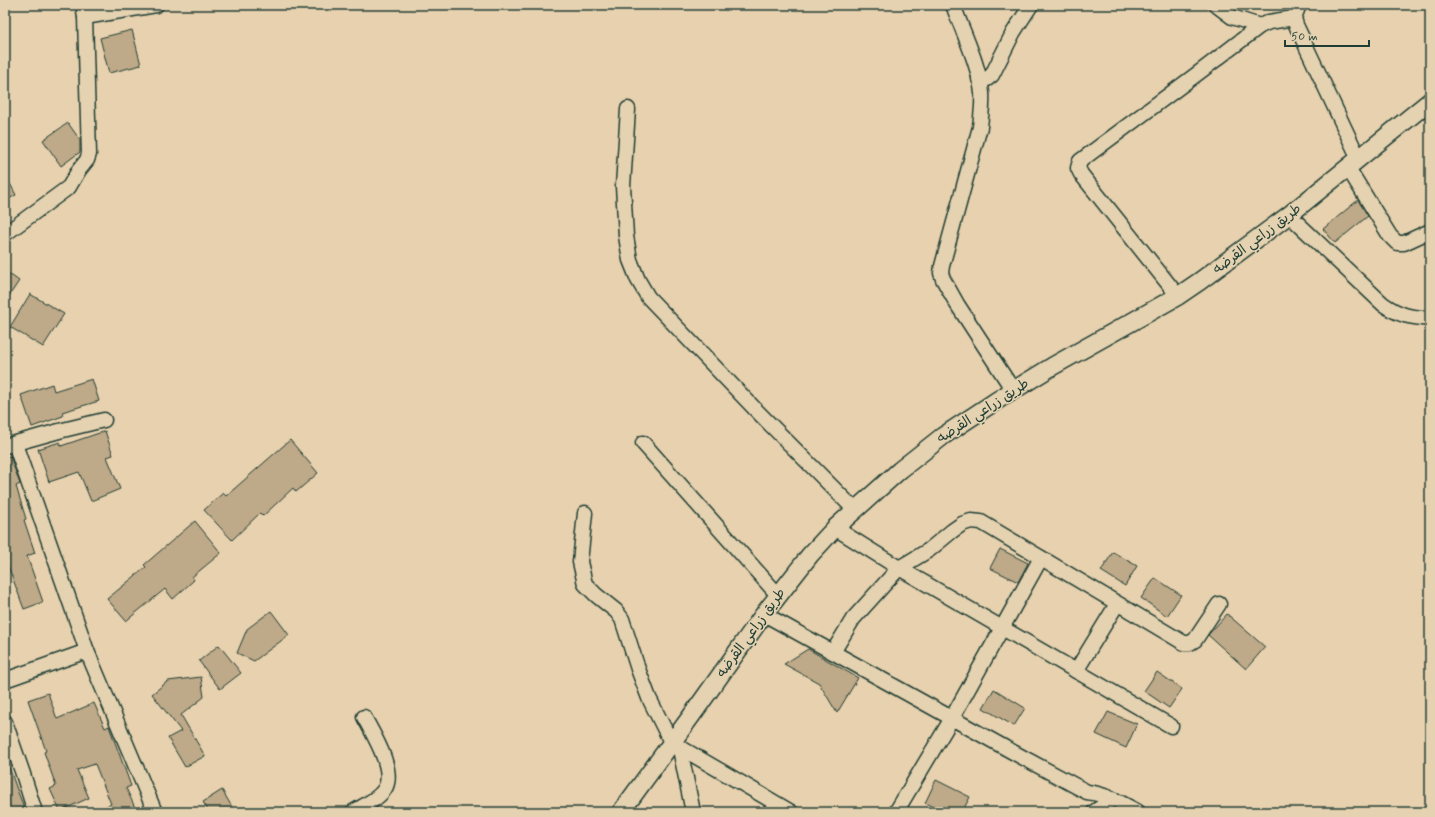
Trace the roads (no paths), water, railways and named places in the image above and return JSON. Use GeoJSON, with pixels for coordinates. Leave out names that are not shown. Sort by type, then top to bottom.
{"type":"FeatureCollection","features":[{"type":"Feature","properties":{"kind":"main road","name":"طريق زراعي القرضه"},"geometry":{"type":"LineString","coordinates":[[621,812],[675,746],[764,614],[810,555],[835,528],[900,470],[943,436],[1013,390],[1178,296],[1231,259],[1289,215],[1430,102]]}},
{"type":"Feature","properties":{"kind":"street"},"geometry":{"type":"LineString","coordinates":[[5,234],[69,187],[87,160],[89,154],[84,11],[156,5]]}},
{"type":"Feature","properties":{"kind":"street"},"geometry":{"type":"LineString","coordinates":[[953,5],[980,79],[982,94],[980,127],[941,273],[957,304],[1013,390]]}},
{"type":"Feature","properties":{"kind":"street"},"geometry":{"type":"LineString","coordinates":[[980,79],[987,79],[992,75],[1013,32],[1031,5]]}},
{"type":"Feature","properties":{"kind":"street"},"geometry":{"type":"LineString","coordinates":[[1216,5],[1232,17],[1260,26]]}},
{"type":"Feature","properties":{"kind":"street"},"geometry":{"type":"LineString","coordinates":[[1178,296],[1084,179],[1079,171],[1078,164],[1082,159],[1260,26],[1296,12],[1298,32],[1353,163],[1390,236],[1397,242],[1404,243],[1430,231]]}},
{"type":"Feature","properties":{"kind":"street"},"geometry":{"type":"LineString","coordinates":[[628,109],[623,186],[626,236],[630,260],[638,280],[648,297],[755,409],[855,510]]}},
{"type":"Feature","properties":{"kind":"street"},"geometry":{"type":"LineString","coordinates":[[1289,215],[1395,313],[1409,317],[1430,319]]}},
{"type":"Feature","properties":{"kind":"street"},"geometry":{"type":"LineString","coordinates":[[104,420],[10,445],[87,651],[154,812]]}},
{"type":"Feature","properties":{"kind":"street"},"geometry":{"type":"LineString","coordinates":[[643,443],[778,596]]}},
{"type":"Feature","properties":{"kind":"street"},"geometry":{"type":"LineString","coordinates":[[585,513],[580,562],[585,584],[616,611],[622,619],[649,698],[675,746],[693,812]]}},
{"type":"Feature","properties":{"kind":"street"},"geometry":{"type":"LineString","coordinates":[[832,652],[853,619],[899,568],[929,550],[962,524],[971,522],[981,522],[1184,643],[1190,643],[1195,640],[1219,604]]}},
{"type":"Feature","properties":{"kind":"street"},"geometry":{"type":"LineString","coordinates":[[835,528],[899,568],[1171,726]]}},
{"type":"Feature","properties":{"kind":"street"},"geometry":{"type":"LineString","coordinates":[[896,812],[952,718],[1041,558]]}},
{"type":"Feature","properties":{"kind":"street"},"geometry":{"type":"LineString","coordinates":[[1076,671],[1117,604]]}},
{"type":"Feature","properties":{"kind":"street"},"geometry":{"type":"LineString","coordinates":[[764,614],[1087,792],[1113,799],[1138,812]]}},
{"type":"Feature","properties":{"kind":"street"},"geometry":{"type":"LineString","coordinates":[[5,680],[87,651]]}},
{"type":"Feature","properties":{"kind":"street"},"geometry":{"type":"LineString","coordinates":[[353,812],[375,799],[384,790],[388,778],[386,765],[364,717]]}},
{"type":"Feature","properties":{"kind":"street"},"geometry":{"type":"LineString","coordinates":[[5,722],[34,812]]}},
{"type":"Feature","properties":{"kind":"street"},"geometry":{"type":"LineString","coordinates":[[675,746],[791,812]]}},
{"type":"Feature","properties":{"kind":"street"},"geometry":{"type":"LineString","coordinates":[[1094,812],[1113,799]]}}]}
